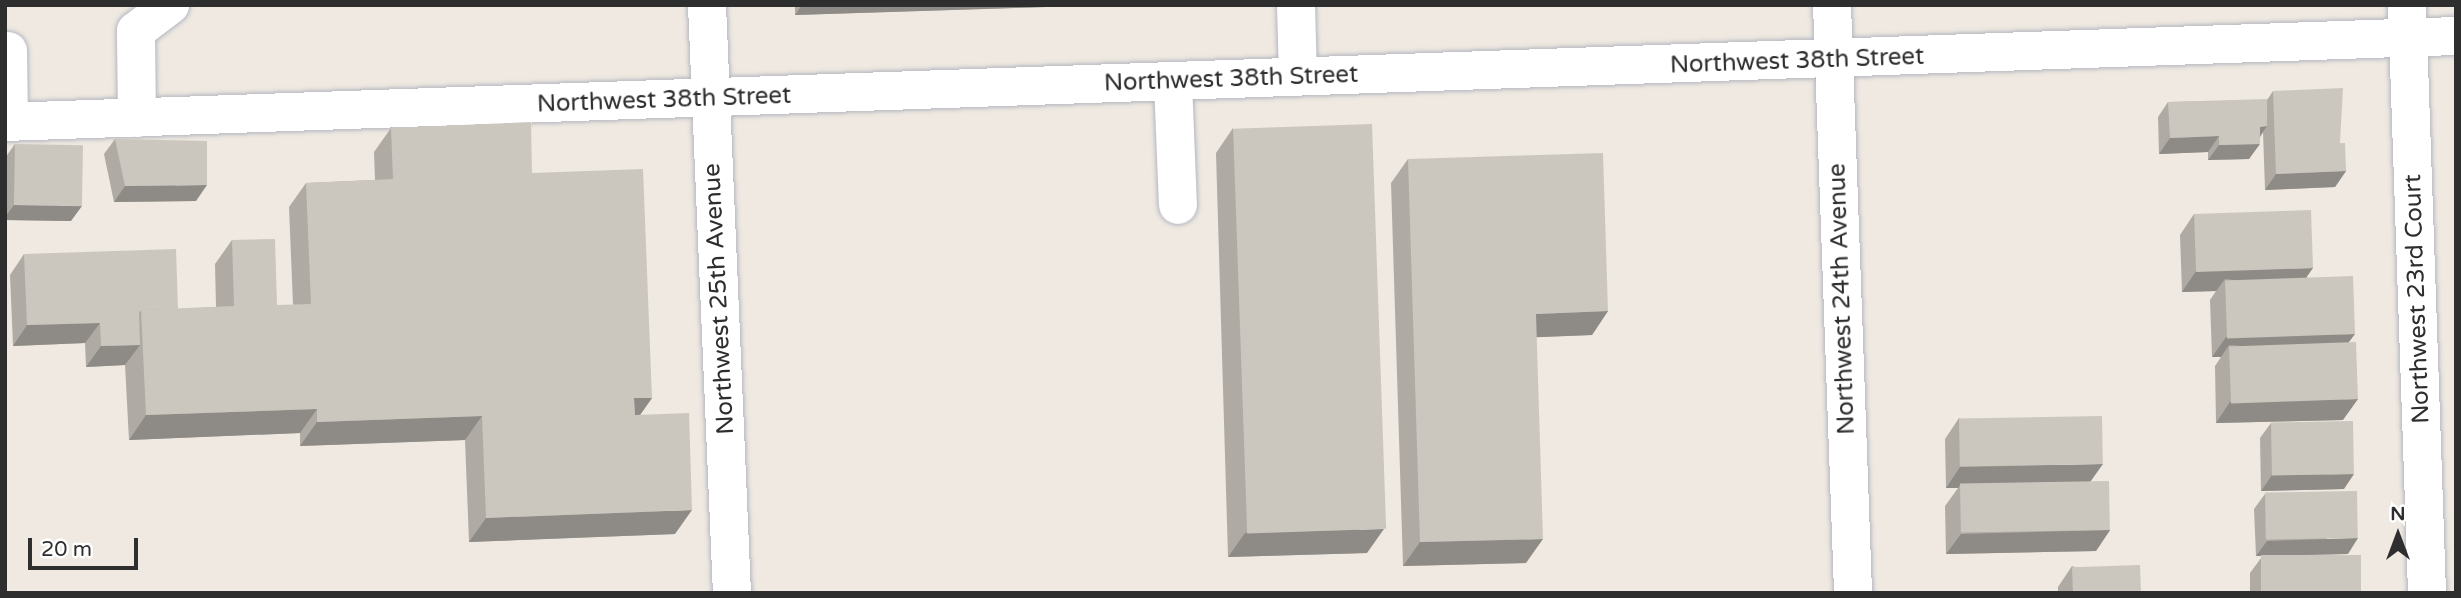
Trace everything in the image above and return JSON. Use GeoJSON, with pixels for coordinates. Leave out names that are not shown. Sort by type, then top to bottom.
{"type":"FeatureCollection","features":[{"type":"Feature","properties":{"kind":"street"},"geometry":{"type":"LineString","coordinates":[[137,118],[136,31],[170,5]]}},
{"type":"Feature","properties":{"kind":"street","name":"Northwest 25th Avenue"},"geometry":{"type":"LineString","coordinates":[[707,5],[732,593]]}},
{"type":"Feature","properties":{"kind":"street"},"geometry":{"type":"LineString","coordinates":[[1296,5],[1298,76]]}},
{"type":"Feature","properties":{"kind":"street","name":"Northwest 24th Avenue"},"geometry":{"type":"LineString","coordinates":[[1832,5],[1853,593]]}},
{"type":"Feature","properties":{"kind":"street","name":"Northwest 38th Street"},"geometry":{"type":"LineString","coordinates":[[7,122],[1298,76],[1833,60],[2407,21],[2456,36]]}},
{"type":"Feature","properties":{"kind":"street","name":"Northwest 23rd Court"},"geometry":{"type":"LineString","coordinates":[[2407,21],[2427,593]]}},
{"type":"Feature","properties":{"kind":"street"},"geometry":{"type":"LineString","coordinates":[[7,122],[8,51]]}},
{"type":"Feature","properties":{"kind":"street"},"geometry":{"type":"LineString","coordinates":[[1173,82],[1178,205]]}},
{"type":"Feature","properties":{"kind":"building"},"geometry":{"type":"Polygon","coordinates":[[[2343,88],[2340,143],[2345,143],[2346,171],[2276,174],[2273,91],[2343,88]]]}},
{"type":"Feature","properties":{"kind":"building"},"geometry":{"type":"Polygon","coordinates":[[[2267,99],[2267,126],[2260,127],[2260,144],[2219,145],[2219,136],[2170,138],[2168,102],[2267,99]]]}},
{"type":"Feature","properties":{"kind":"building"},"geometry":{"type":"Polygon","coordinates":[[[531,122],[532,173],[643,169],[652,398],[634,398],[635,415],[689,413],[692,510],[486,518],[482,416],[317,422],[317,409],[146,415],[141,310],[234,306],[232,240],[275,239],[277,305],[311,304],[306,183],[393,179],[391,128],[531,122]]]}},
{"type":"Feature","properties":{"kind":"building"},"geometry":{"type":"Polygon","coordinates":[[[1372,124],[1386,529],[1247,534],[1233,129],[1372,124]]]}},
{"type":"Feature","properties":{"kind":"building"},"geometry":{"type":"Polygon","coordinates":[[[115,139],[207,141],[207,185],[125,186],[115,139]]]}},
{"type":"Feature","properties":{"kind":"building"},"geometry":{"type":"Polygon","coordinates":[[[15,144],[83,145],[82,206],[14,205],[15,144]]]}},
{"type":"Feature","properties":{"kind":"building"},"geometry":{"type":"Polygon","coordinates":[[[1603,153],[1608,311],[1536,314],[1543,539],[1420,542],[1408,159],[1603,153]]]}},
{"type":"Feature","properties":{"kind":"building"},"geometry":{"type":"Polygon","coordinates":[[[2311,210],[2313,268],[2196,272],[2194,214],[2311,210]]]}},
{"type":"Feature","properties":{"kind":"building"},"geometry":{"type":"Polygon","coordinates":[[[176,249],[178,309],[141,310],[140,345],[101,346],[100,323],[27,325],[24,254],[176,249]]]}},
{"type":"Feature","properties":{"kind":"building"},"geometry":{"type":"Polygon","coordinates":[[[2353,276],[2355,334],[2227,338],[2225,280],[2353,276]]]}},
{"type":"Feature","properties":{"kind":"building"},"geometry":{"type":"Polygon","coordinates":[[[2356,342],[2358,399],[2231,403],[2229,346],[2356,342]]]}},
{"type":"Feature","properties":{"kind":"building"},"geometry":{"type":"Polygon","coordinates":[[[2102,416],[2103,464],[1960,466],[1959,418],[2102,416]]]}},
{"type":"Feature","properties":{"kind":"building"},"geometry":{"type":"Polygon","coordinates":[[[2353,421],[2354,474],[2272,475],[2271,422],[2353,421]]]}},
{"type":"Feature","properties":{"kind":"building"},"geometry":{"type":"Polygon","coordinates":[[[2109,481],[2110,530],[1961,533],[1960,484],[2109,481]]]}},
{"type":"Feature","properties":{"kind":"building"},"geometry":{"type":"Polygon","coordinates":[[[2357,491],[2358,538],[2266,540],[2265,493],[2357,491]]]}},
{"type":"Feature","properties":{"kind":"building"},"geometry":{"type":"Polygon","coordinates":[[[2261,555],[2361,555],[2361,593],[2261,593],[2261,555]]]}},
{"type":"Feature","properties":{"kind":"building"},"geometry":{"type":"Polygon","coordinates":[[[2140,565],[2141,593],[2073,593],[2072,567],[2140,565]]]}}]}
